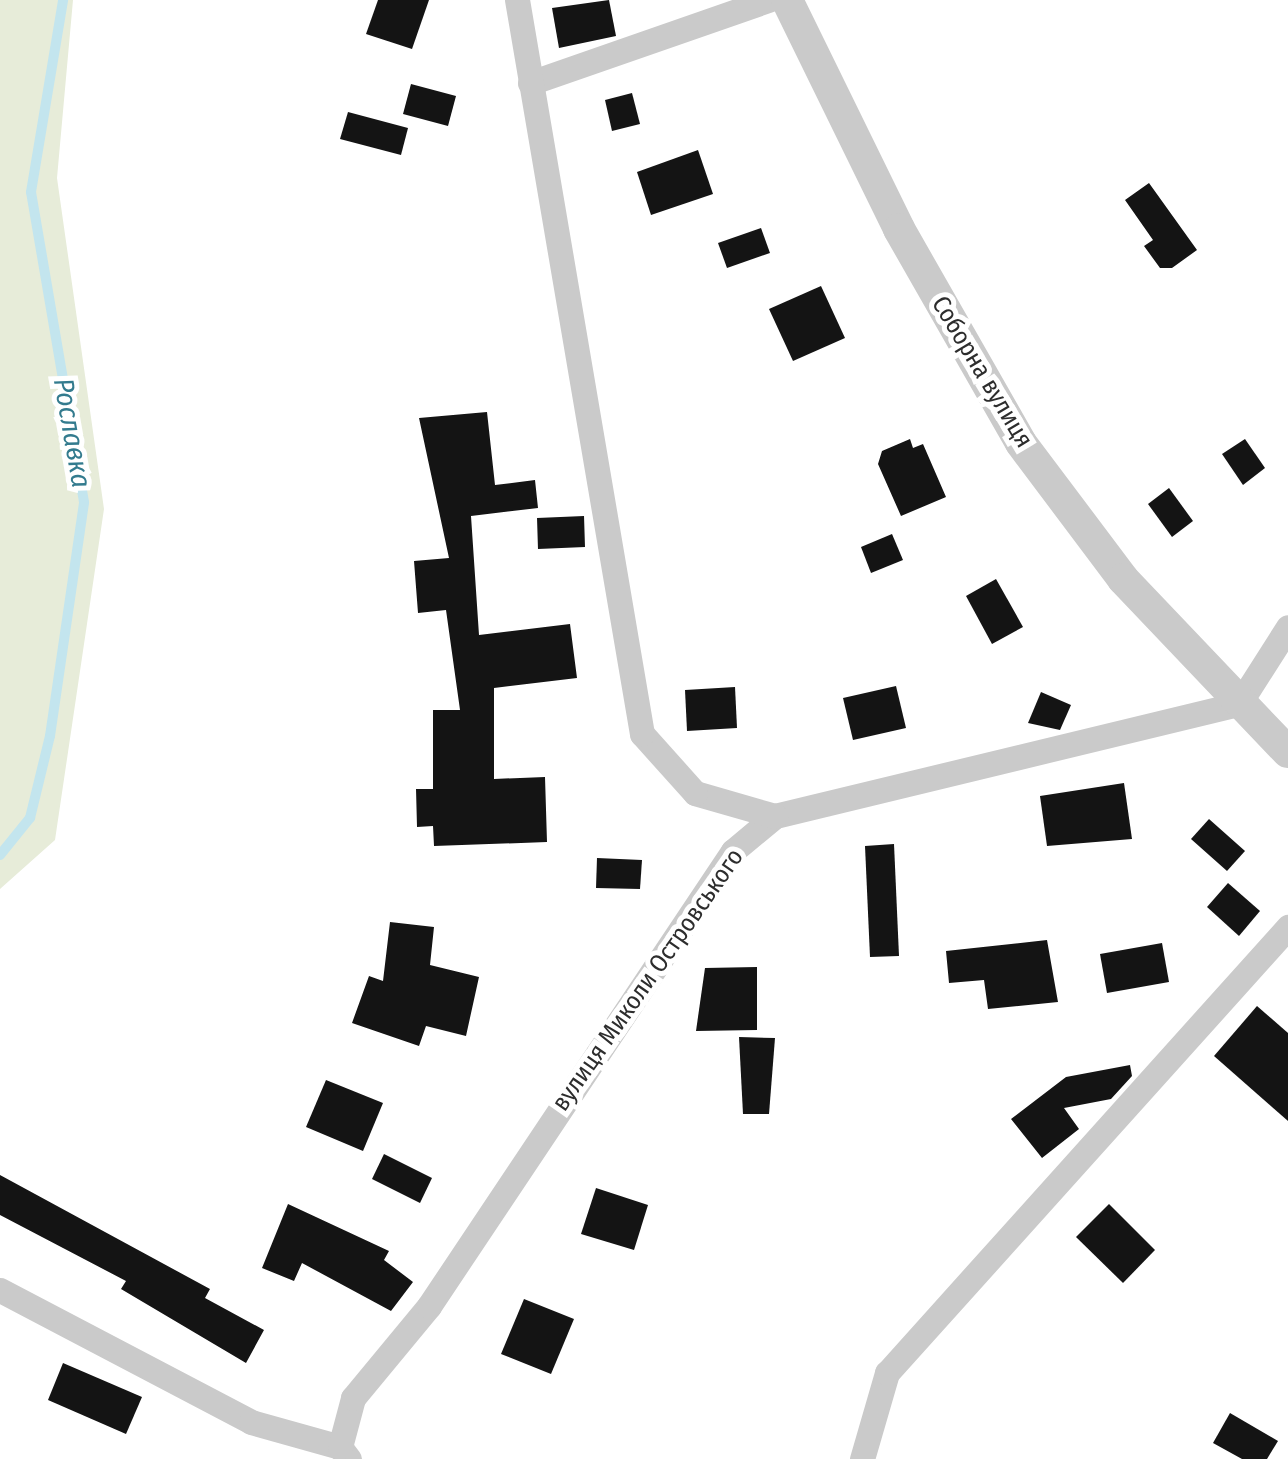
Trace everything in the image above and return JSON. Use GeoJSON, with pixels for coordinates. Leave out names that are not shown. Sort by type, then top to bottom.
{"type":"FeatureCollection","features":[{"type":"Feature","properties":{"kind":"street"},"geometry":{"type":"LineString","coordinates":[[517,0],[642,734],[695,793],[775,816],[1239,704],[1288,627]]}},
{"type":"Feature","properties":{"kind":"street"},"geometry":{"type":"LineString","coordinates":[[530,83],[769,0]]}},
{"type":"Feature","properties":{"kind":"street","name":"Соборна вулиця"},"geometry":{"type":"LineString","coordinates":[[786,0],[899,229],[1022,442],[1123,579],[1288,752]]}},
{"type":"Feature","properties":{"kind":"street","name":"вулиця Миколи Островського"},"geometry":{"type":"LineString","coordinates":[[345,1453],[354,1398],[429,1306],[733,851],[775,816]]}},
{"type":"Feature","properties":{"kind":"street"},"geometry":{"type":"LineString","coordinates":[[862,1459],[886,1374],[1288,927]]}},
{"type":"Feature","properties":{"kind":"street"},"geometry":{"type":"LineString","coordinates":[[0,1290],[252,1422],[345,1453]]}},
{"type":"Feature","properties":{"kind":"green space"},"geometry":{"type":"Polygon","coordinates":[[[0,0],[73,0],[57,178],[104,509],[55,840],[0,889],[0,0]]]}},
{"type":"Feature","properties":{"kind":"building"},"geometry":{"type":"Polygon","coordinates":[[[378,0],[429,0],[412,49],[366,34],[378,0]]]}},
{"type":"Feature","properties":{"kind":"building"},"geometry":{"type":"Polygon","coordinates":[[[609,0],[616,36],[559,48],[552,8],[609,0]]]}},
{"type":"Feature","properties":{"kind":"building"},"geometry":{"type":"Polygon","coordinates":[[[411,84],[456,96],[448,126],[403,114],[411,84]]]}},
{"type":"Feature","properties":{"kind":"building"},"geometry":{"type":"Polygon","coordinates":[[[632,93],[640,124],[612,131],[605,100],[632,93]]]}},
{"type":"Feature","properties":{"kind":"building"},"geometry":{"type":"Polygon","coordinates":[[[348,112],[408,128],[401,155],[340,139],[348,112]]]}},
{"type":"Feature","properties":{"kind":"building"},"geometry":{"type":"Polygon","coordinates":[[[698,150],[713,194],[651,215],[637,172],[698,150]]]}},
{"type":"Feature","properties":{"kind":"building"},"geometry":{"type":"Polygon","coordinates":[[[1149,183],[1197,250],[1172,268],[1160,268],[1144,246],[1153,240],[1125,200],[1149,183]]]}},
{"type":"Feature","properties":{"kind":"building"},"geometry":{"type":"Polygon","coordinates":[[[761,228],[770,253],[727,268],[718,243],[761,228]]]}},
{"type":"Feature","properties":{"kind":"building"},"geometry":{"type":"Polygon","coordinates":[[[821,286],[845,338],[793,361],[769,309],[821,286]]]}},
{"type":"Feature","properties":{"kind":"building"},"geometry":{"type":"Polygon","coordinates":[[[487,412],[495,485],[535,480],[538,508],[471,516],[479,635],[570,624],[577,678],[494,688],[494,779],[545,777],[547,842],[434,846],[433,826],[417,827],[416,789],[433,789],[433,710],[460,710],[446,610],[418,613],[414,561],[449,558],[419,418],[487,412]]]}},
{"type":"Feature","properties":{"kind":"building"},"geometry":{"type":"Polygon","coordinates":[[[910,439],[913,448],[923,444],[946,497],[901,516],[878,464],[882,451],[910,439]]]}},
{"type":"Feature","properties":{"kind":"building"},"geometry":{"type":"Polygon","coordinates":[[[1245,439],[1265,468],[1243,485],[1222,454],[1245,439]]]}},
{"type":"Feature","properties":{"kind":"building"},"geometry":{"type":"Polygon","coordinates":[[[1169,488],[1193,521],[1172,537],[1148,504],[1169,488]]]}},
{"type":"Feature","properties":{"kind":"building"},"geometry":{"type":"Polygon","coordinates":[[[584,516],[585,547],[538,549],[537,518],[584,516]]]}},
{"type":"Feature","properties":{"kind":"building"},"geometry":{"type":"Polygon","coordinates":[[[892,534],[903,560],[871,573],[861,547],[892,534]]]}},
{"type":"Feature","properties":{"kind":"building"},"geometry":{"type":"Polygon","coordinates":[[[996,579],[1023,627],[992,644],[966,596],[996,579]]]}},
{"type":"Feature","properties":{"kind":"building"},"geometry":{"type":"Polygon","coordinates":[[[896,686],[906,728],[853,740],[843,698],[896,686]]]}},
{"type":"Feature","properties":{"kind":"building"},"geometry":{"type":"Polygon","coordinates":[[[735,687],[737,728],[687,731],[685,690],[735,687]]]}},
{"type":"Feature","properties":{"kind":"building"},"geometry":{"type":"Polygon","coordinates":[[[1041,692],[1071,705],[1060,730],[1028,723],[1041,692]]]}},
{"type":"Feature","properties":{"kind":"building"},"geometry":{"type":"Polygon","coordinates":[[[1124,783],[1132,839],[1047,846],[1040,796],[1124,783]]]}},
{"type":"Feature","properties":{"kind":"building"},"geometry":{"type":"Polygon","coordinates":[[[1209,819],[1245,851],[1227,871],[1191,839],[1209,819]]]}},
{"type":"Feature","properties":{"kind":"building"},"geometry":{"type":"Polygon","coordinates":[[[894,844],[899,956],[870,957],[865,846],[894,844]]]}},
{"type":"Feature","properties":{"kind":"building"},"geometry":{"type":"Polygon","coordinates":[[[597,858],[642,860],[640,889],[596,888],[597,858]]]}},
{"type":"Feature","properties":{"kind":"building"},"geometry":{"type":"Polygon","coordinates":[[[1228,883],[1260,911],[1239,936],[1207,907],[1228,883]]]}},
{"type":"Feature","properties":{"kind":"building"},"geometry":{"type":"Polygon","coordinates":[[[390,922],[434,927],[430,965],[479,977],[466,1036],[426,1026],[419,1046],[352,1023],[369,976],[383,981],[390,922]]]}},
{"type":"Feature","properties":{"kind":"building"},"geometry":{"type":"Polygon","coordinates":[[[1047,940],[1058,1002],[988,1009],[984,980],[949,983],[946,951],[1047,940]]]}},
{"type":"Feature","properties":{"kind":"building"},"geometry":{"type":"Polygon","coordinates":[[[1162,943],[1169,982],[1107,993],[1100,954],[1162,943]]]}},
{"type":"Feature","properties":{"kind":"building"},"geometry":{"type":"Polygon","coordinates":[[[757,967],[757,1030],[696,1031],[705,968],[757,967]]]}},
{"type":"Feature","properties":{"kind":"building"},"geometry":{"type":"Polygon","coordinates":[[[1257,1006],[1288,1033],[1288,1121],[1214,1056],[1257,1006]]]}},
{"type":"Feature","properties":{"kind":"building"},"geometry":{"type":"Polygon","coordinates":[[[739,1037],[775,1038],[769,1114],[743,1114],[739,1037]]]}},
{"type":"Feature","properties":{"kind":"building"},"geometry":{"type":"Polygon","coordinates":[[[1130,1065],[1132,1076],[1111,1099],[1064,1108],[1079,1129],[1042,1158],[1011,1119],[1066,1077],[1130,1065]]]}},
{"type":"Feature","properties":{"kind":"building"},"geometry":{"type":"Polygon","coordinates":[[[326,1080],[383,1103],[363,1151],[306,1127],[326,1080]]]}},
{"type":"Feature","properties":{"kind":"building"},"geometry":{"type":"Polygon","coordinates":[[[384,1154],[432,1178],[420,1203],[372,1179],[384,1154]]]}},
{"type":"Feature","properties":{"kind":"building"},"geometry":{"type":"Polygon","coordinates":[[[0,1175],[210,1289],[205,1298],[264,1330],[246,1363],[121,1289],[126,1281],[0,1215],[0,1175]]]}},
{"type":"Feature","properties":{"kind":"building"},"geometry":{"type":"Polygon","coordinates":[[[596,1188],[648,1205],[634,1250],[581,1234],[596,1188]]]}},
{"type":"Feature","properties":{"kind":"building"},"geometry":{"type":"Polygon","coordinates":[[[288,1204],[389,1251],[384,1260],[413,1282],[391,1311],[302,1263],[294,1281],[262,1268],[288,1204]]]}},
{"type":"Feature","properties":{"kind":"building"},"geometry":{"type":"Polygon","coordinates":[[[1109,1204],[1155,1250],[1123,1283],[1076,1237],[1109,1204]]]}},
{"type":"Feature","properties":{"kind":"building"},"geometry":{"type":"Polygon","coordinates":[[[524,1299],[574,1319],[551,1374],[501,1354],[524,1299]]]}},
{"type":"Feature","properties":{"kind":"building"},"geometry":{"type":"Polygon","coordinates":[[[63,1363],[142,1397],[126,1434],[48,1400],[63,1363]]]}},
{"type":"Feature","properties":{"kind":"building"},"geometry":{"type":"Polygon","coordinates":[[[1230,1413],[1278,1441],[1267,1459],[1242,1459],[1213,1443],[1230,1413]]]}},
{"type":"Feature","properties":{"kind":"waterway","name":"Рославка"},"geometry":{"type":"LineString","coordinates":[[0,855],[30,818],[50,736],[84,502],[31,192],[63,0]]}}]}
